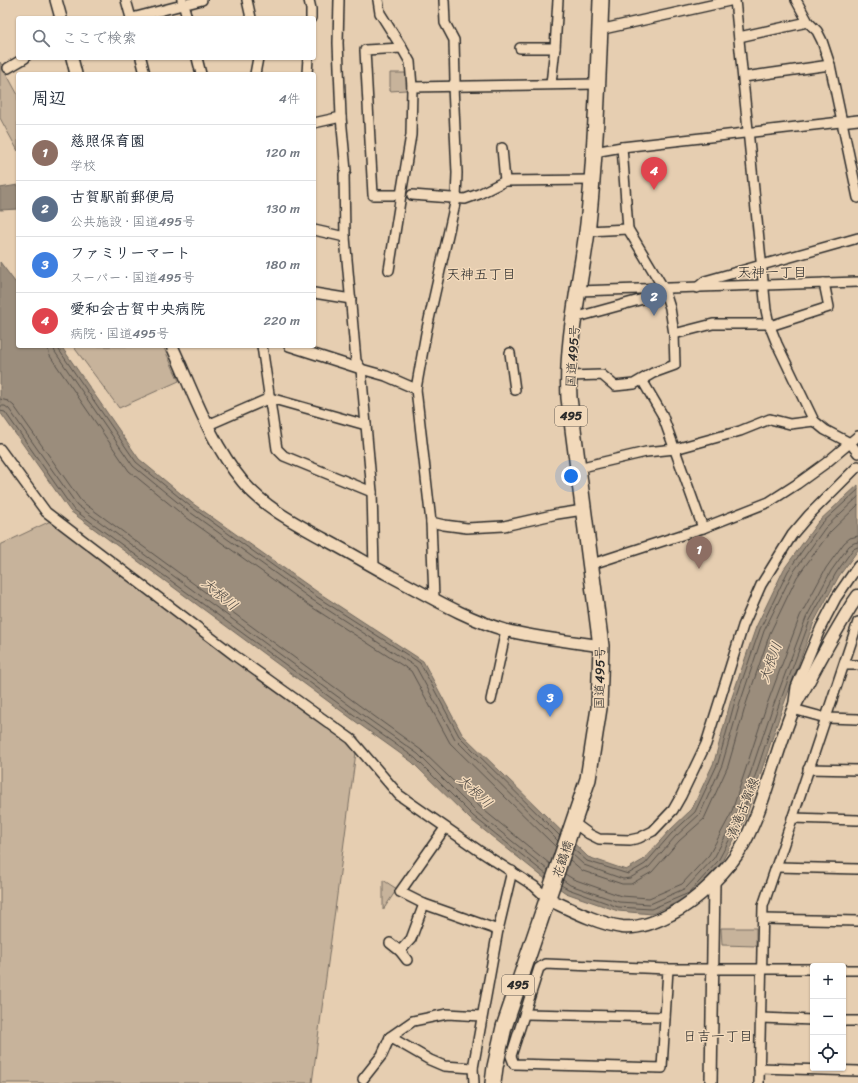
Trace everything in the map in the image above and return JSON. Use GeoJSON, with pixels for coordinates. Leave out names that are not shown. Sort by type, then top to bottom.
{"type":"FeatureCollection","features":[{"type":"Feature","properties":{"kind":"highway","name":"国道495号"},"geometry":{"type":"LineString","coordinates":[[573,826],[588,779],[597,731],[599,708],[601,646],[589,565],[569,398],[568,376],[569,351],[593,180],[600,0]]}},
{"type":"Feature","properties":{"kind":"highway","name":"花鶴橋"},"geometry":{"type":"LineString","coordinates":[[549,894],[573,826]]}},
{"type":"Feature","properties":{"kind":"highway","name":"495"},"geometry":{"type":"LineString","coordinates":[[493,1083],[504,1027],[549,894]]}},
{"type":"Feature","properties":{"kind":"main road","name":"清滝古賀線"},"geometry":{"type":"LineString","coordinates":[[549,894],[581,914],[609,924],[623,927],[636,927],[647,925],[679,911],[697,898],[714,882],[743,845],[752,827],[793,709],[850,606],[858,596]]}},
{"type":"Feature","properties":{"kind":"street"},"geometry":{"type":"LineString","coordinates":[[56,0],[60,16]]}},
{"type":"Feature","properties":{"kind":"street"},"geometry":{"type":"LineString","coordinates":[[126,0],[130,16]]}},
{"type":"Feature","properties":{"kind":"street"},"geometry":{"type":"LineString","coordinates":[[138,16],[183,2],[202,0]]}},
{"type":"Feature","properties":{"kind":"street"},"geometry":{"type":"LineString","coordinates":[[247,0],[251,16]]}},
{"type":"Feature","properties":{"kind":"street"},"geometry":{"type":"LineString","coordinates":[[309,0],[311,16]]}},
{"type":"Feature","properties":{"kind":"street"},"geometry":{"type":"LineString","coordinates":[[339,0],[338,43],[341,117],[346,171],[344,174],[345,237],[356,361],[361,369],[372,492],[374,567]]}},
{"type":"Feature","properties":{"kind":"street"},"geometry":{"type":"LineString","coordinates":[[378,0],[380,12],[410,62],[412,87],[411,136],[389,270]]}},
{"type":"Feature","properties":{"kind":"street"},"geometry":{"type":"LineString","coordinates":[[434,598],[431,522],[416,389],[426,333],[456,199],[457,172],[453,86],[455,81],[454,40],[445,23],[444,0]]}},
{"type":"Feature","properties":{"kind":"street"},"geometry":{"type":"LineString","coordinates":[[550,84],[555,48],[558,0]]}},
{"type":"Feature","properties":{"kind":"street"},"geometry":{"type":"LineString","coordinates":[[599,30],[735,0],[744,77],[761,266],[770,325],[814,421],[825,430],[850,443],[858,453]]}},
{"type":"Feature","properties":{"kind":"street"},"geometry":{"type":"LineString","coordinates":[[796,0],[808,22],[817,31],[830,65],[858,198]]}},
{"type":"Feature","properties":{"kind":"street"},"geometry":{"type":"LineString","coordinates":[[183,2],[186,16]]}},
{"type":"Feature","properties":{"kind":"street"},"geometry":{"type":"LineString","coordinates":[[739,37],[808,22]]}},
{"type":"Feature","properties":{"kind":"street"},"geometry":{"type":"LineString","coordinates":[[401,195],[373,196],[365,50],[402,48]]}},
{"type":"Feature","properties":{"kind":"street"},"geometry":{"type":"LineString","coordinates":[[520,48],[555,48]]}},
{"type":"Feature","properties":{"kind":"street"},"geometry":{"type":"LineString","coordinates":[[8,68],[22,60]]}},
{"type":"Feature","properties":{"kind":"street"},"geometry":{"type":"LineString","coordinates":[[72,60],[76,72]]}},
{"type":"Feature","properties":{"kind":"street"},"geometry":{"type":"LineString","coordinates":[[142,60],[144,72]]}},
{"type":"Feature","properties":{"kind":"street"},"geometry":{"type":"LineString","coordinates":[[198,60],[200,72]]}},
{"type":"Feature","properties":{"kind":"street"},"geometry":{"type":"LineString","coordinates":[[255,72],[258,60]]}},
{"type":"Feature","properties":{"kind":"street"},"geometry":{"type":"LineString","coordinates":[[307,72],[308,60]]}},
{"type":"Feature","properties":{"kind":"street"},"geometry":{"type":"LineString","coordinates":[[744,77],[830,65]]}},
{"type":"Feature","properties":{"kind":"street"},"geometry":{"type":"LineString","coordinates":[[412,87],[597,84]]}},
{"type":"Feature","properties":{"kind":"street"},"geometry":{"type":"LineString","coordinates":[[316,123],[341,117]]}},
{"type":"Feature","properties":{"kind":"street"},"geometry":{"type":"LineString","coordinates":[[594,152],[622,147],[858,120]]}},
{"type":"Feature","properties":{"kind":"street"},"geometry":{"type":"LineString","coordinates":[[568,376],[602,375],[615,386],[634,384],[653,372],[675,365],[674,334],[670,308],[664,289],[628,229],[622,147]]}},
{"type":"Feature","properties":{"kind":"street"},"geometry":{"type":"LineString","coordinates":[[502,148],[505,181]]}},
{"type":"Feature","properties":{"kind":"street"},"geometry":{"type":"LineString","coordinates":[[412,195],[465,199],[505,181],[593,180]]}},
{"type":"Feature","properties":{"kind":"street"},"geometry":{"type":"LineString","coordinates":[[587,231],[628,229]]}},
{"type":"Feature","properties":{"kind":"street"},"geometry":{"type":"LineString","coordinates":[[316,230],[345,237]]}},
{"type":"Feature","properties":{"kind":"street"},"geometry":{"type":"LineString","coordinates":[[697,288],[705,281],[858,238]]}},
{"type":"Feature","properties":{"kind":"street"},"geometry":{"type":"LineString","coordinates":[[578,291],[858,282]]}},
{"type":"Feature","properties":{"kind":"street"},"geometry":{"type":"LineString","coordinates":[[674,334],[713,324],[770,325],[829,307],[824,283]]}},
{"type":"Feature","properties":{"kind":"street"},"geometry":{"type":"LineString","coordinates":[[574,318],[654,296],[664,289]]}},
{"type":"Feature","properties":{"kind":"street"},"geometry":{"type":"LineString","coordinates":[[316,293],[351,299]]}},
{"type":"Feature","properties":{"kind":"street"},"geometry":{"type":"LineString","coordinates":[[173,348],[218,446],[230,466],[245,484],[265,503],[284,517],[374,567],[477,620],[506,630],[534,636],[601,646]]}},
{"type":"Feature","properties":{"kind":"street"},"geometry":{"type":"LineString","coordinates":[[262,348],[277,449],[284,456],[372,492]]}},
{"type":"Feature","properties":{"kind":"street"},"geometry":{"type":"LineString","coordinates":[[295,348],[386,376],[416,389]]}},
{"type":"Feature","properties":{"kind":"street"},"geometry":{"type":"LineString","coordinates":[[510,353],[515,390]]}},
{"type":"Feature","properties":{"kind":"street"},"geometry":{"type":"LineString","coordinates":[[642,380],[662,414],[703,528]]}},
{"type":"Feature","properties":{"kind":"street"},"geometry":{"type":"LineString","coordinates":[[208,425],[270,398],[366,425]]}},
{"type":"Feature","properties":{"kind":"street"},"geometry":{"type":"LineString","coordinates":[[578,468],[646,452],[675,448],[740,431],[770,419],[790,424],[814,421]]}},
{"type":"Feature","properties":{"kind":"street"},"geometry":{"type":"LineString","coordinates":[[589,565],[703,528],[769,502],[803,480],[858,436]]}},
{"type":"Feature","properties":{"kind":"street"},"geometry":{"type":"LineString","coordinates":[[0,449],[46,512],[234,655],[351,739],[399,795],[478,850],[549,894]]}},
{"type":"Feature","properties":{"kind":"street"},"geometry":{"type":"LineString","coordinates":[[573,826],[599,839],[630,840],[639,838],[653,831],[673,810],[682,796],[706,744],[743,626],[761,585],[792,535],[818,506],[858,466]]}},
{"type":"Feature","properties":{"kind":"street"},"geometry":{"type":"LineString","coordinates":[[431,522],[467,528],[504,526],[557,514],[583,510]]}},
{"type":"Feature","properties":{"kind":"street"},"geometry":{"type":"LineString","coordinates":[[858,566],[836,598],[821,627],[796,687],[793,709],[826,718],[858,719]]}},
{"type":"Feature","properties":{"kind":"street"},"geometry":{"type":"LineString","coordinates":[[759,1083],[763,906],[858,622]]}},
{"type":"Feature","properties":{"kind":"street"},"geometry":{"type":"LineString","coordinates":[[491,700],[506,630]]}},
{"type":"Feature","properties":{"kind":"street"},"geometry":{"type":"LineString","coordinates":[[844,665],[858,665]]}},
{"type":"Feature","properties":{"kind":"street"},"geometry":{"type":"LineString","coordinates":[[808,769],[858,770]]}},
{"type":"Feature","properties":{"kind":"street"},"geometry":{"type":"LineString","coordinates":[[792,818],[858,820]]}},
{"type":"Feature","properties":{"kind":"street"},"geometry":{"type":"LineString","coordinates":[[445,828],[400,892],[424,904],[498,930]]}},
{"type":"Feature","properties":{"kind":"street"},"geometry":{"type":"LineString","coordinates":[[777,867],[858,870]]}},
{"type":"Feature","properties":{"kind":"street"},"geometry":{"type":"LineString","coordinates":[[474,1083],[473,1068],[482,1016],[498,930],[512,871]]}},
{"type":"Feature","properties":{"kind":"street"},"geometry":{"type":"LineString","coordinates":[[711,1083],[714,882]]}},
{"type":"Feature","properties":{"kind":"street"},"geometry":{"type":"LineString","coordinates":[[400,951],[410,939],[424,904]]}},
{"type":"Feature","properties":{"kind":"street"},"geometry":{"type":"LineString","coordinates":[[763,919],[858,921]]}},
{"type":"Feature","properties":{"kind":"street"},"geometry":{"type":"LineString","coordinates":[[390,944],[400,951],[408,960]]}},
{"type":"Feature","properties":{"kind":"street"},"geometry":{"type":"LineString","coordinates":[[668,969],[662,1068],[514,1064],[511,1056],[539,968],[545,964],[668,969],[810,969]]}},
{"type":"Feature","properties":{"kind":"street"},"geometry":{"type":"LineString","coordinates":[[846,970],[858,970]]}},
{"type":"Feature","properties":{"kind":"street"},"geometry":{"type":"LineString","coordinates":[[363,1079],[382,1055],[390,1037],[413,1021],[447,1014],[482,1016]]}},
{"type":"Feature","properties":{"kind":"street"},"geometry":{"type":"LineString","coordinates":[[525,1014],[665,1017]]}},
{"type":"Feature","properties":{"kind":"street"},"geometry":{"type":"LineString","coordinates":[[761,1018],[810,1020]]}},
{"type":"Feature","properties":{"kind":"street"},"geometry":{"type":"LineString","coordinates":[[846,1021],[858,1021]]}},
{"type":"Feature","properties":{"kind":"street"},"geometry":{"type":"LineString","coordinates":[[390,1037],[430,1060],[444,1066],[473,1068]]}},
{"type":"Feature","properties":{"kind":"street"},"geometry":{"type":"LineString","coordinates":[[759,1068],[858,1072]]}},
{"type":"Feature","properties":{"kind":"shaded area"},"geometry":{"type":"Polygon","coordinates":[[[0,62],[16,91],[16,147],[0,118],[0,62]]]}},
{"type":"Feature","properties":{"kind":"shaded area"},"geometry":{"type":"Polygon","coordinates":[[[390,73],[407,73],[406,90],[390,91],[390,73]]]}},
{"type":"Feature","properties":{"kind":"shaded area"},"geometry":{"type":"Polygon","coordinates":[[[74,348],[164,348],[179,381],[119,408],[74,348]]]}},
{"type":"Feature","properties":{"kind":"shaded area"},"geometry":{"type":"Polygon","coordinates":[[[59,517],[128,577],[358,737],[312,1083],[0,1083],[0,545],[59,517]]]}},
{"type":"Feature","properties":{"kind":"shaded area"},"geometry":{"type":"Polygon","coordinates":[[[383,880],[397,889],[383,910],[383,880]]]}},
{"type":"Feature","properties":{"kind":"shaded area"},"geometry":{"type":"Polygon","coordinates":[[[721,928],[756,928],[756,946],[722,945],[721,928]]]}},
{"type":"Feature","properties":{"kind":"water"},"geometry":{"type":"Polygon","coordinates":[[[16,185],[16,209],[0,210],[0,188],[16,185]]]}},
{"type":"Feature","properties":{"kind":"water","name":"大根川"},"geometry":{"type":"Polygon","coordinates":[[[0,262],[16,283],[16,348],[62,348],[139,459],[192,503],[316,591],[423,661],[462,734],[588,857],[626,870],[643,860],[669,831],[692,809],[714,762],[731,700],[756,627],[784,569],[818,522],[858,485],[858,550],[839,576],[814,622],[781,712],[745,820],[721,863],[691,896],[652,914],[618,911],[566,893],[544,878],[470,819],[412,762],[70,511],[0,412],[0,262]]]}},
{"type":"Feature","properties":{"kind":"place","name":"愛和会古賀中央病院"},"geometry":{"type":"Point","coordinates":[654,190]}},
{"type":"Feature","properties":{"kind":"place","name":"古賀駅前郵便局"},"geometry":{"type":"Point","coordinates":[654,316]}},
{"type":"Feature","properties":{"kind":"place","name":"慈照保育園"},"geometry":{"type":"Point","coordinates":[699,569]}},
{"type":"Feature","properties":{"kind":"place","name":"ファミリーマート"},"geometry":{"type":"Point","coordinates":[550,717]}},
{"type":"Feature","properties":{"kind":"district","name":"天神一丁目"},"geometry":{"type":"Point","coordinates":[772,272]}},
{"type":"Feature","properties":{"kind":"district","name":"天神五丁目"},"geometry":{"type":"Point","coordinates":[481,274]}},
{"type":"Feature","properties":{"kind":"district","name":"日吉一丁目"},"geometry":{"type":"Point","coordinates":[718,1036]}}]}
